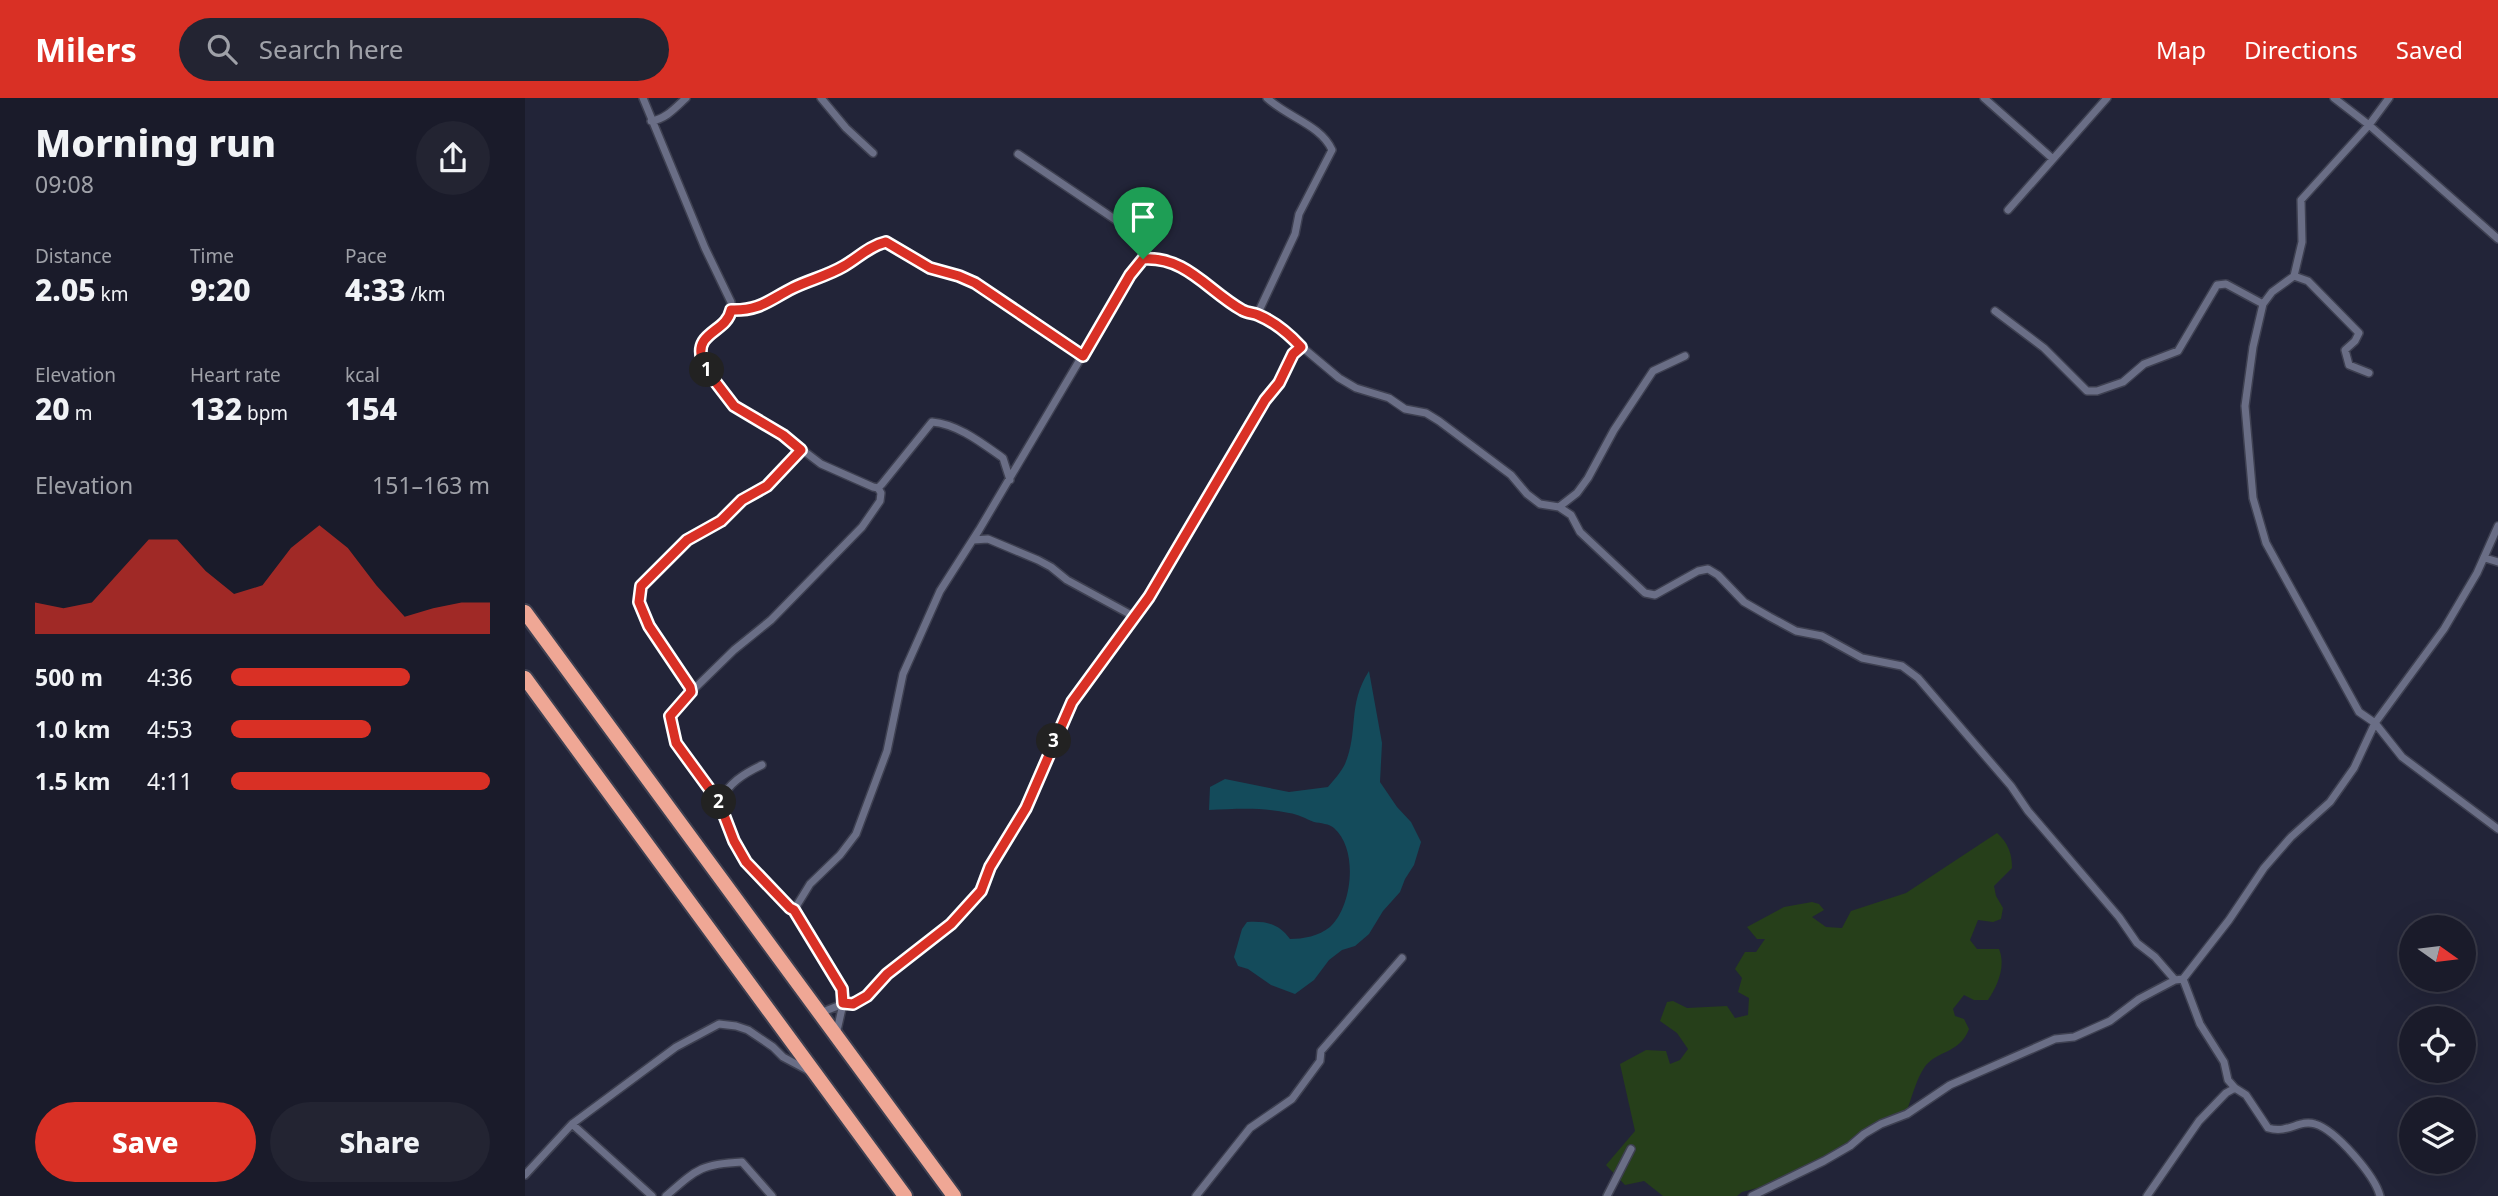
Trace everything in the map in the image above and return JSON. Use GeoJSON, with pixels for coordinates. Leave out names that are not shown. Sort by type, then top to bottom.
{"type":"FeatureCollection","features":[{"type":"Feature","properties":{"kind":"highway"},"geometry":{"type":"LineString","coordinates":[[525,612],[954,1196]]}},
{"type":"Feature","properties":{"kind":"highway"},"geometry":{"type":"LineString","coordinates":[[525,678],[817,1075],[901,1194]]}},
{"type":"Feature","properties":{"kind":"street"},"geometry":{"type":"LineString","coordinates":[[643,98],[705,248],[731,302],[730,317],[702,340],[700,353],[705,367],[734,406],[783,435],[821,464],[878,488],[881,493],[880,501],[862,527],[771,620],[734,650],[670,716],[676,743],[719,802],[734,841],[746,862],[794,910],[842,989],[843,1003],[836,1036]]}},
{"type":"Feature","properties":{"kind":"street"},"geometry":{"type":"LineString","coordinates":[[651,121],[660,120],[685,98]]}},
{"type":"Feature","properties":{"kind":"street"},"geometry":{"type":"LineString","coordinates":[[821,98],[846,128],[873,152]]}},
{"type":"Feature","properties":{"kind":"street"},"geometry":{"type":"LineString","coordinates":[[1257,315],[1295,234],[1299,214],[1332,150],[1328,140],[1268,98]]}},
{"type":"Feature","properties":{"kind":"street"},"geometry":{"type":"LineString","coordinates":[[1984,98],[2053,159]]}},
{"type":"Feature","properties":{"kind":"street"},"geometry":{"type":"LineString","coordinates":[[2008,210],[2107,98]]}},
{"type":"Feature","properties":{"kind":"street"},"geometry":{"type":"LineString","coordinates":[[2334,98],[2369,125],[2498,239]]}},
{"type":"Feature","properties":{"kind":"street"},"geometry":{"type":"LineString","coordinates":[[2389,98],[2369,125],[2301,200],[2302,242],[2294,275],[2272,292],[2263,304],[2253,347],[2245,406],[2253,498],[2266,543],[2359,712],[2375,723],[2402,757],[2498,829]]}},
{"type":"Feature","properties":{"kind":"street"},"geometry":{"type":"LineString","coordinates":[[794,910],[810,884],[840,855],[856,834],[887,751],[903,674],[940,591],[1010,480],[1130,275],[1143,259],[1147,242],[1138,234],[1018,154]]}},
{"type":"Feature","properties":{"kind":"street"},"geometry":{"type":"LineString","coordinates":[[731,310],[744,311],[759,307],[790,290],[836,271],[870,248],[886,242],[930,268],[975,283],[1083,356]]}},
{"type":"Feature","properties":{"kind":"street"},"geometry":{"type":"LineString","coordinates":[[1143,259],[1159,258],[1172,262],[1202,280],[1243,311],[1257,315],[1289,333],[1301,347],[1339,378],[1356,388],[1389,398],[1405,409],[1426,413],[1439,421],[1511,475],[1527,494],[1540,504],[1559,507],[1570,515],[1580,531],[1645,593],[1655,595],[1698,571],[1708,569],[1718,575],[1744,602],[1778,622],[1796,631],[1822,636],[1862,658],[1902,666],[1912,672],[1988,759],[2028,811],[2119,917],[2137,943],[2179,980],[2200,1024],[2224,1062],[2228,1080],[2246,1095],[2268,1128],[2277,1130],[2289,1129],[2303,1123],[2316,1124],[2332,1133],[2356,1158],[2378,1188],[2380,1196]]}},
{"type":"Feature","properties":{"kind":"street"},"geometry":{"type":"LineString","coordinates":[[2294,275],[2308,281],[2358,333],[2355,341],[2345,350],[2349,365],[2369,373]]}},
{"type":"Feature","properties":{"kind":"street"},"geometry":{"type":"LineString","coordinates":[[1995,311],[2044,348],[2087,391],[2097,391],[2123,382],[2144,364],[2178,351],[2217,285],[2226,284],[2263,304]]}},
{"type":"Feature","properties":{"kind":"street"},"geometry":{"type":"LineString","coordinates":[[819,1013],[843,1003],[853,1004],[867,996],[887,974],[951,924],[981,891],[990,867],[1026,808],[1072,702],[1135,617],[1265,400],[1279,383],[1293,354],[1301,347]]}},
{"type":"Feature","properties":{"kind":"street"},"geometry":{"type":"LineString","coordinates":[[1559,507],[1577,493],[1588,478],[1614,430],[1653,372],[1685,356]]}},
{"type":"Feature","properties":{"kind":"street"},"geometry":{"type":"LineString","coordinates":[[878,488],[932,422],[943,423],[955,429],[1003,458],[1010,480]]}},
{"type":"Feature","properties":{"kind":"street"},"geometry":{"type":"LineString","coordinates":[[691,692],[687,680],[646,618],[639,602],[641,586],[687,540],[721,521],[742,500],[767,486],[801,450]]}},
{"type":"Feature","properties":{"kind":"street"},"geometry":{"type":"LineString","coordinates":[[1752,1196],[1824,1161],[1873,1129],[1907,1114],[1950,1086],[2055,1039],[2074,1037],[2110,1021],[2139,999],[2179,980],[2229,920],[2263,868],[2291,837],[2330,802],[2354,768],[2375,723],[2444,629],[2485,558],[2498,526]]}},
{"type":"Feature","properties":{"kind":"street"},"geometry":{"type":"LineString","coordinates":[[973,540],[988,539],[1038,560],[1067,580],[1135,617]]}},
{"type":"Feature","properties":{"kind":"street"},"geometry":{"type":"LineString","coordinates":[[2485,558],[2498,562]]}},
{"type":"Feature","properties":{"kind":"street"},"geometry":{"type":"LineString","coordinates":[[719,802],[723,794],[741,776],[762,765]]}},
{"type":"Feature","properties":{"kind":"street"},"geometry":{"type":"LineString","coordinates":[[1196,1196],[1250,1128],[1292,1099],[1320,1061],[1321,1051],[1402,958]]}},
{"type":"Feature","properties":{"kind":"street"},"geometry":{"type":"LineString","coordinates":[[525,1175],[572,1124],[676,1047],[719,1024],[747,1030],[792,1062],[817,1075]]}},
{"type":"Feature","properties":{"kind":"street"},"geometry":{"type":"LineString","coordinates":[[2147,1196],[2199,1121],[2226,1093],[2235,1088]]}},
{"type":"Feature","properties":{"kind":"street"},"geometry":{"type":"LineString","coordinates":[[572,1124],[652,1196]]}},
{"type":"Feature","properties":{"kind":"street"},"geometry":{"type":"LineString","coordinates":[[1607,1196],[1631,1149]]}},
{"type":"Feature","properties":{"kind":"street"},"geometry":{"type":"LineString","coordinates":[[666,1196],[693,1172],[713,1164],[742,1162],[772,1196]]}},
{"type":"Feature","properties":{"kind":"green space"},"geometry":{"type":"Polygon","coordinates":[[[1997,833],[2007,845],[2012,863],[2012,868],[1994,886],[2003,908],[2001,919],[1993,922],[1978,920],[1970,940],[1977,949],[1999,949],[2002,962],[2000,975],[1988,1000],[1974,1000],[1964,995],[1953,1009],[1955,1016],[1964,1019],[1969,1029],[1960,1043],[1924,1068],[1907,1110],[1863,1130],[1842,1148],[1769,1185],[1742,1192],[1737,1196],[1663,1196],[1644,1181],[1625,1185],[1606,1165],[1635,1131],[1620,1064],[1646,1050],[1666,1051],[1670,1064],[1680,1060],[1688,1049],[1677,1033],[1660,1021],[1667,1002],[1673,1001],[1687,1008],[1727,1006],[1735,1018],[1748,1015],[1749,998],[1738,992],[1742,978],[1735,969],[1745,952],[1756,952],[1765,939],[1757,939],[1747,927],[1784,907],[1812,902],[1819,904],[1824,910],[1812,917],[1826,927],[1842,928],[1851,911],[1906,893],[1997,833]]]}},
{"type":"Feature","properties":{"kind":"water"},"geometry":{"type":"Polygon","coordinates":[[[1369,671],[1382,743],[1380,782],[1411,822],[1421,842],[1414,865],[1400,892],[1383,911],[1369,934],[1355,946],[1342,950],[1329,960],[1314,980],[1295,994],[1271,985],[1248,969],[1238,966],[1234,957],[1242,929],[1247,922],[1266,923],[1281,929],[1290,939],[1321,933],[1330,927],[1338,918],[1348,893],[1350,864],[1347,850],[1342,838],[1332,827],[1296,814],[1259,809],[1209,810],[1210,787],[1225,779],[1289,792],[1328,787],[1345,764],[1352,740],[1358,695],[1369,671]]]}},
{"type":"Feature","properties":{"kind":"route"},"geometry":{"type":"LineString","coordinates":[[886,242],[938,272],[959,276],[975,283],[1083,356],[1130,275],[1143,259],[1159,258],[1172,262],[1202,280],[1243,311],[1270,321],[1289,333],[1301,347],[1293,354],[1279,383],[1265,400],[1149,597],[1072,702],[1026,808],[990,867],[981,891],[951,924],[887,974],[867,996],[858,1003],[843,1003],[842,989],[794,910],[746,862],[734,841],[719,802],[676,743],[670,716],[691,692],[690,687],[649,626],[639,602],[641,586],[687,540],[721,521],[742,500],[767,486],[801,450],[783,435],[734,406],[705,367],[700,353],[702,340],[730,317],[731,310],[744,311],[759,307],[790,290],[836,271],[870,248],[886,242]]}}]}
